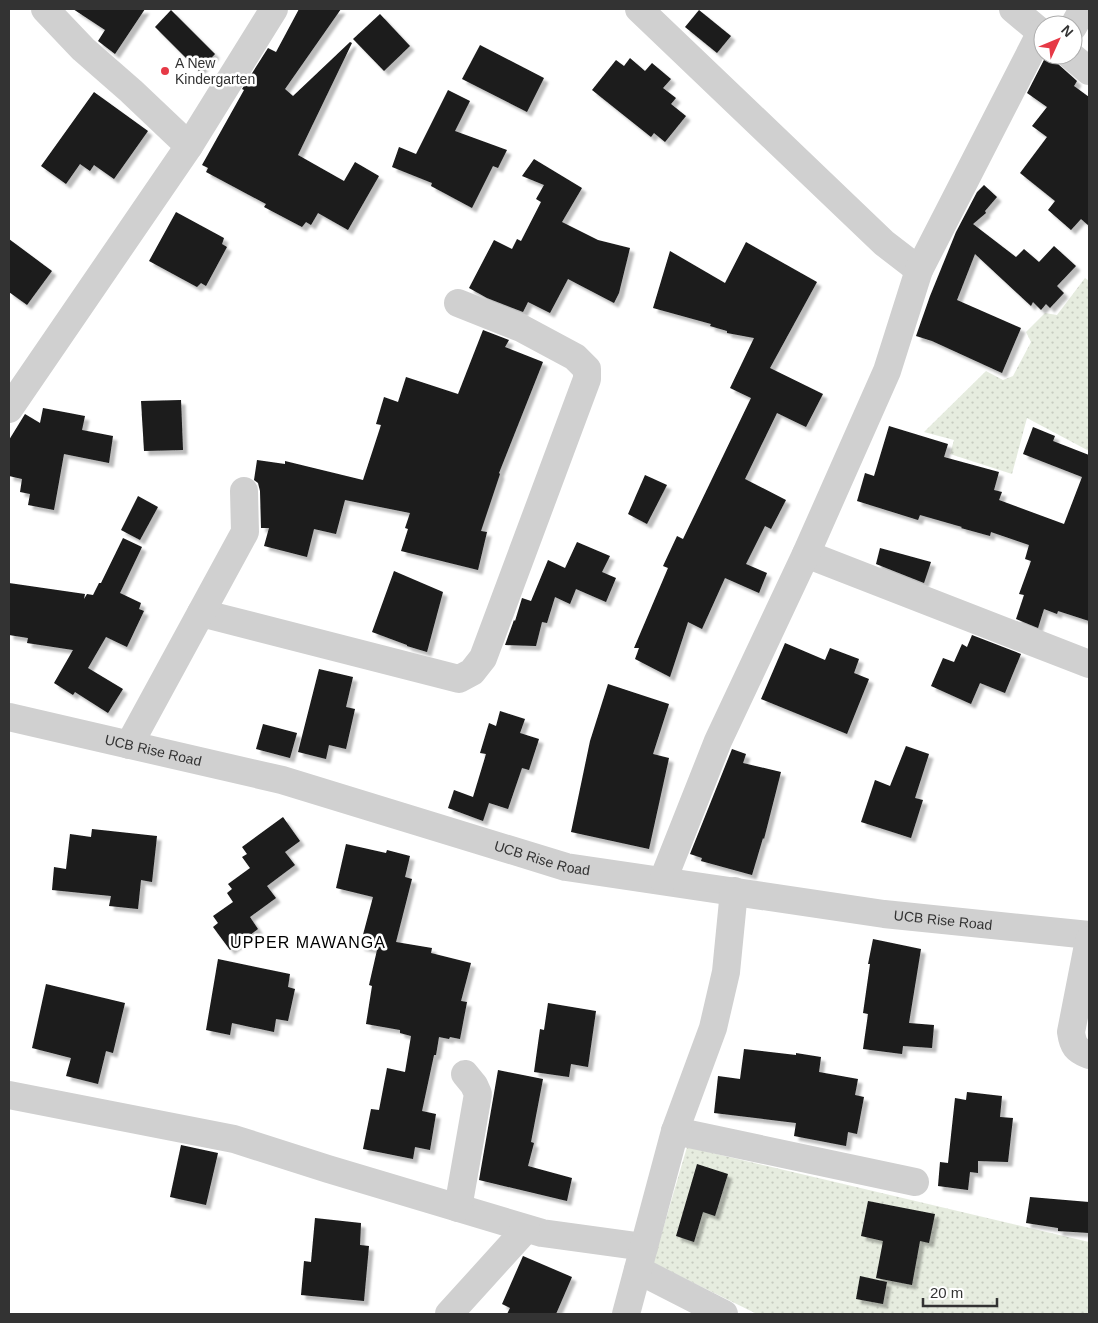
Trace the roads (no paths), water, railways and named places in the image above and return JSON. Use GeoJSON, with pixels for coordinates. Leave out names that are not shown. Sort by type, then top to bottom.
{"type":"FeatureCollection","features":[{"type":"Feature","properties":{"kind":"street"},"geometry":{"type":"LineString","coordinates":[[45,9],[82,49],[131,90],[189,146]]}},
{"type":"Feature","properties":{"kind":"street"},"geometry":{"type":"LineString","coordinates":[[9,409],[189,146],[274,9]]}},
{"type":"Feature","properties":{"kind":"street"},"geometry":{"type":"LineString","coordinates":[[639,9],[884,243],[919,270]]}},
{"type":"Feature","properties":{"kind":"street"},"geometry":{"type":"LineString","coordinates":[[1013,9],[1033,26]]}},
{"type":"Feature","properties":{"kind":"street"},"geometry":{"type":"LineString","coordinates":[[663,880],[718,741],[806,554],[887,371],[919,270],[1033,50]]}},
{"type":"Feature","properties":{"kind":"street"},"geometry":{"type":"LineString","coordinates":[[201,613],[459,679],[472,672],[483,658],[587,378],[587,369],[576,357],[521,328],[458,302]]}},
{"type":"Feature","properties":{"kind":"street"},"geometry":{"type":"LineString","coordinates":[[130,745],[245,532],[244,491]]}},
{"type":"Feature","properties":{"kind":"street"},"geometry":{"type":"LineString","coordinates":[[806,554],[1089,664]]}},
{"type":"Feature","properties":{"kind":"street","name":"UCB Rise Road"},"geometry":{"type":"LineString","coordinates":[[9,717],[282,780],[566,867],[884,914],[1089,935]]}},
{"type":"Feature","properties":{"kind":"street"},"geometry":{"type":"LineString","coordinates":[[626,1314],[675,1132],[713,1028],[726,972],[734,891]]}},
{"type":"Feature","properties":{"kind":"street"},"geometry":{"type":"LineString","coordinates":[[1089,940],[1071,1032],[1073,1042],[1079,1050],[1089,1055]]}},
{"type":"Feature","properties":{"kind":"street"},"geometry":{"type":"LineString","coordinates":[[458,1208],[478,1094],[474,1084],[465,1074]]}},
{"type":"Feature","properties":{"kind":"street"},"geometry":{"type":"LineString","coordinates":[[9,1095],[234,1139],[542,1234],[641,1258],[724,1314]]}},
{"type":"Feature","properties":{"kind":"street"},"geometry":{"type":"LineString","coordinates":[[675,1132],[915,1182]]}},
{"type":"Feature","properties":{"kind":"street"},"geometry":{"type":"LineString","coordinates":[[449,1314],[526,1228]]}},
{"type":"Feature","properties":{"kind":"place","name":"A New Kindergarten"},"geometry":{"type":"Point","coordinates":[165,71]}},
{"type":"Feature","properties":{"kind":"district","name":"UPPER MAWANGA"},"geometry":{"type":"Point","coordinates":[308,942]}}]}
